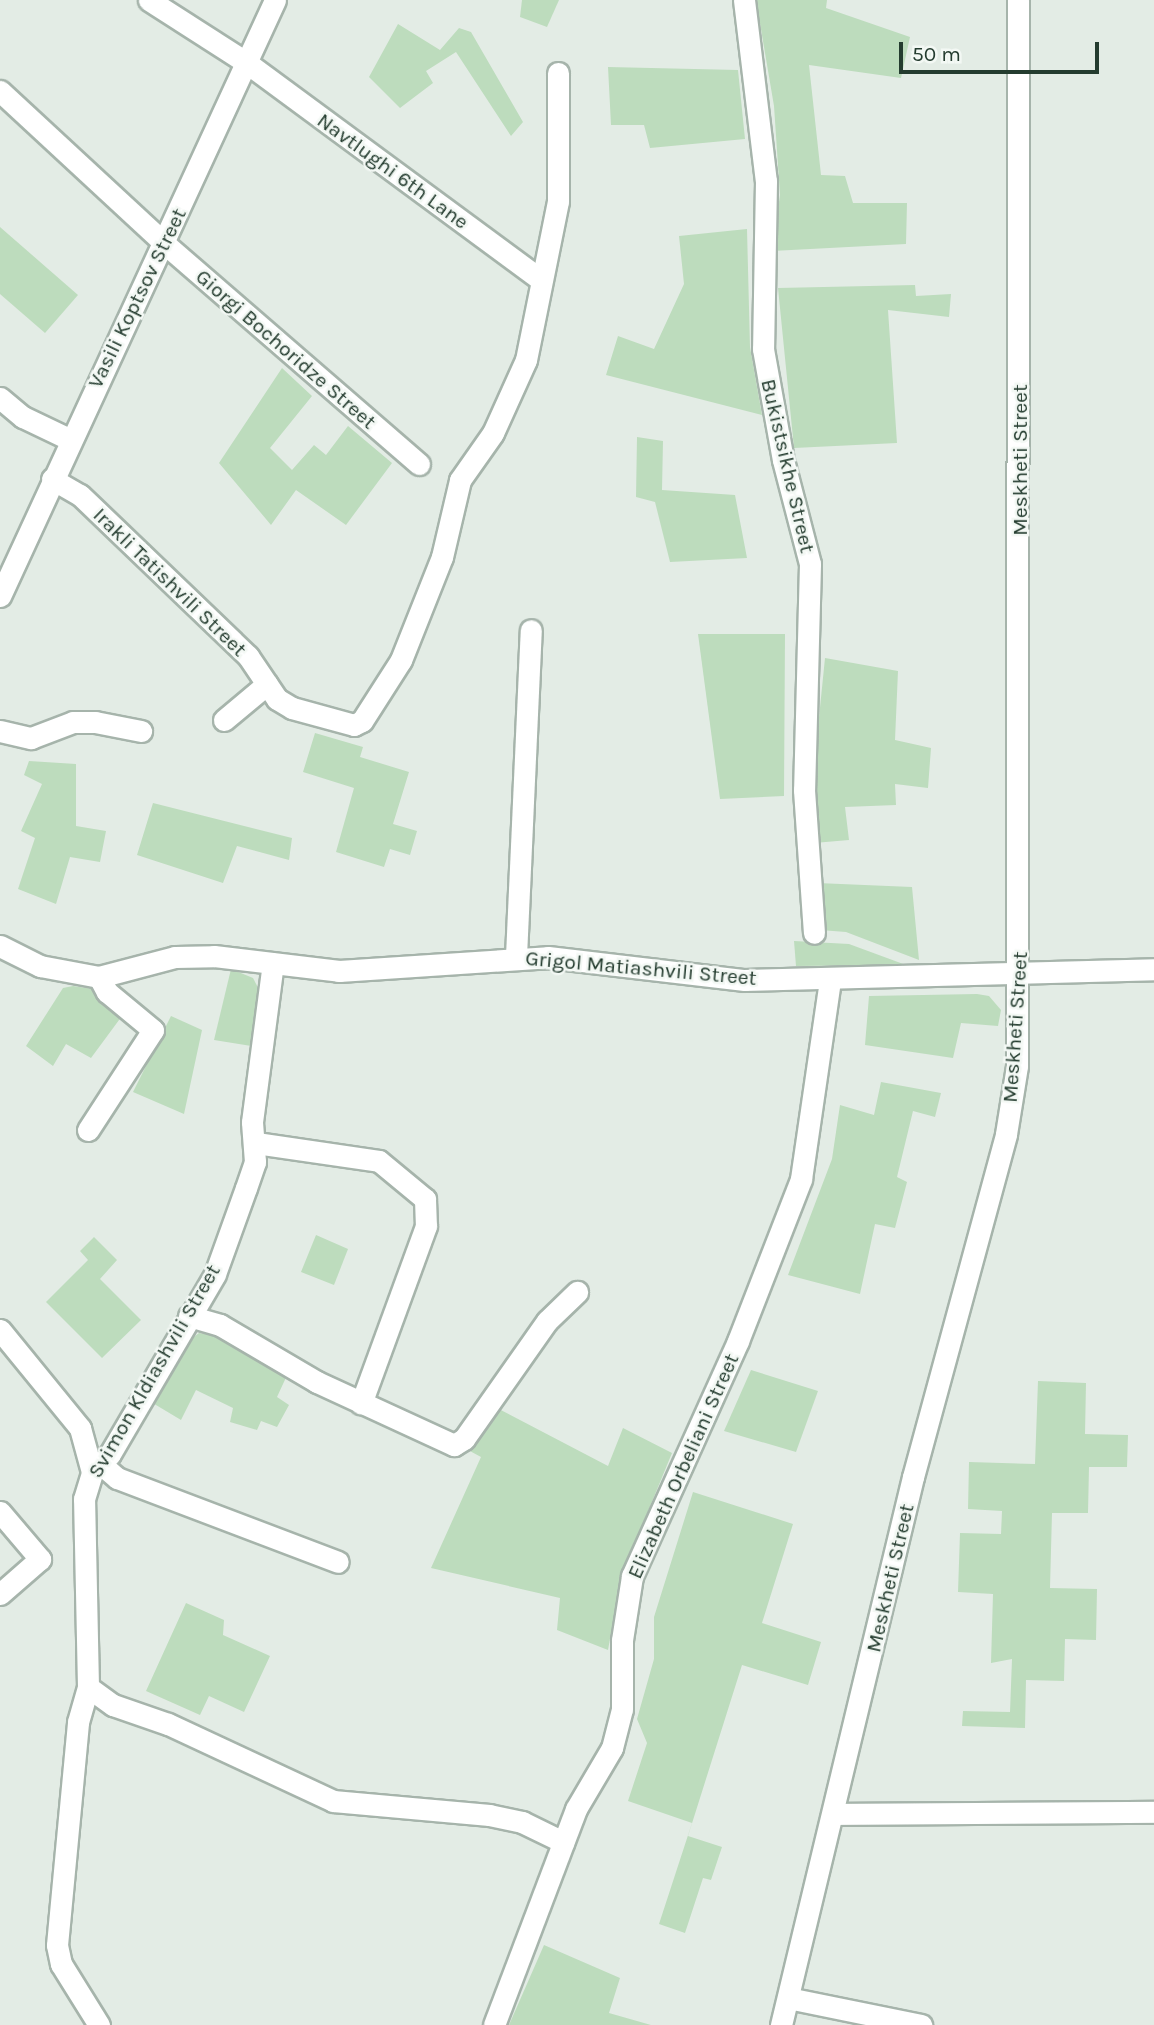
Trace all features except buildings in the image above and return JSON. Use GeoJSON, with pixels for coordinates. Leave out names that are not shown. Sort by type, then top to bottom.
{"type":"FeatureCollection","features":[{"type":"Feature","properties":{"kind":"street","name":"Navtlughi 6th Lane"},"geometry":{"type":"LineString","coordinates":[[149,0],[247,63],[540,279]]}},
{"type":"Feature","properties":{"kind":"street","name":"Vasili Koptsov Street"},"geometry":{"type":"LineString","coordinates":[[0,596],[69,439],[165,244],[275,0]]}},
{"type":"Feature","properties":{"kind":"street","name":"Bukistsikhe Street"},"geometry":{"type":"LineString","coordinates":[[744,0],[766,181],[763,349],[783,460],[810,564],[804,790],[814,933]]}},
{"type":"Feature","properties":{"kind":"street","name":"Meskheti Street"},"geometry":{"type":"LineString","coordinates":[[781,2025],[834,1814],[913,1477],[1006,1134],[1017,1066],[1021,969],[1018,0]]}},
{"type":"Feature","properties":{"kind":"street"},"geometry":{"type":"LineString","coordinates":[[540,279],[558,201],[558,73]]}},
{"type":"Feature","properties":{"kind":"street","name":"Giorgi Bochoridze Street"},"geometry":{"type":"LineString","coordinates":[[0,91],[165,244],[419,464]]}},
{"type":"Feature","properties":{"kind":"street","name":"Irakli Tatishvili Street"},"geometry":{"type":"LineString","coordinates":[[52,479],[80,495],[248,656],[267,684],[292,708],[354,725],[369,712],[401,660],[442,557],[460,480],[493,433],[526,360],[540,279]]}},
{"type":"Feature","properties":{"kind":"street"},"geometry":{"type":"LineString","coordinates":[[0,398],[23,417],[69,439]]}},
{"type":"Feature","properties":{"kind":"street"},"geometry":{"type":"LineString","coordinates":[[516,956],[530,630]]}},
{"type":"Feature","properties":{"kind":"street"},"geometry":{"type":"LineString","coordinates":[[224,720],[267,684]]}},
{"type":"Feature","properties":{"kind":"street"},"geometry":{"type":"LineString","coordinates":[[0,731],[31,738],[73,722],[95,722],[141,731]]}},
{"type":"Feature","properties":{"kind":"street","name":"Grigol Matiashvili Street"},"geometry":{"type":"LineString","coordinates":[[0,947],[40,966],[99,977],[175,957],[359,970],[516,956],[746,981],[830,980],[1021,969],[1154,969]]}},
{"type":"Feature","properties":{"kind":"street","name":"Svimon Kldiashvili Street"},"geometry":{"type":"LineString","coordinates":[[99,2025],[61,1964],[57,1945],[78,1722],[88,1687],[84,1499],[97,1468],[215,1274],[256,1143],[253,1122],[273,963]]}},
{"type":"Feature","properties":{"kind":"street"},"geometry":{"type":"LineString","coordinates":[[88,1130],[153,1030],[107,992],[99,977]]}},
{"type":"Feature","properties":{"kind":"street","name":"Elizabeth Orbeliani Street"},"geometry":{"type":"LineString","coordinates":[[494,2025],[563,1842],[612,1748],[622,1709],[622,1640],[632,1576],[738,1340],[802,1179],[830,980]]}},
{"type":"Feature","properties":{"kind":"street"},"geometry":{"type":"LineString","coordinates":[[256,1143],[379,1161],[425,1199],[426,1226],[361,1404]]}},
{"type":"Feature","properties":{"kind":"street"},"geometry":{"type":"LineString","coordinates":[[189,1316],[220,1325],[361,1404],[454,1445],[464,1439],[547,1321],[577,1292]]}},
{"type":"Feature","properties":{"kind":"street"},"geometry":{"type":"LineString","coordinates":[[0,1330],[80,1427],[97,1468],[338,1562]]}},
{"type":"Feature","properties":{"kind":"street"},"geometry":{"type":"LineString","coordinates":[[0,1512],[40,1559],[0,1594]]}},
{"type":"Feature","properties":{"kind":"street"},"geometry":{"type":"LineString","coordinates":[[88,1687],[113,1705],[178,1728],[333,1801],[489,1815],[522,1822],[563,1842]]}},
{"type":"Feature","properties":{"kind":"street"},"geometry":{"type":"LineString","coordinates":[[834,1814],[1154,1812]]}},
{"type":"Feature","properties":{"kind":"street"},"geometry":{"type":"LineString","coordinates":[[788,1998],[921,2025]]}},
{"type":"Feature","properties":{"kind":"green space"},"geometry":{"type":"Polygon","coordinates":[[[522,0],[559,0],[547,27],[520,17],[522,0]]]}},
{"type":"Feature","properties":{"kind":"green space"},"geometry":{"type":"Polygon","coordinates":[[[756,0],[827,0],[826,8],[910,37],[901,78],[809,65],[821,175],[845,176],[853,203],[907,203],[906,244],[772,251],[780,195],[774,106],[756,0]]]}},
{"type":"Feature","properties":{"kind":"green space"},"geometry":{"type":"Polygon","coordinates":[[[398,24],[440,50],[459,28],[471,32],[523,122],[511,136],[456,52],[426,71],[433,83],[400,108],[369,77],[398,24]]]}},
{"type":"Feature","properties":{"kind":"green space"},"geometry":{"type":"Polygon","coordinates":[[[608,67],[738,70],[745,139],[650,148],[644,125],[611,125],[608,67]]]}},
{"type":"Feature","properties":{"kind":"green space"},"geometry":{"type":"Polygon","coordinates":[[[0,227],[78,295],[45,333],[0,294],[0,227]]]}},
{"type":"Feature","properties":{"kind":"green space"},"geometry":{"type":"Polygon","coordinates":[[[747,229],[750,347],[762,415],[606,375],[618,336],[654,349],[684,284],[679,236],[747,229]]]}},
{"type":"Feature","properties":{"kind":"green space"},"geometry":{"type":"Polygon","coordinates":[[[915,285],[916,296],[951,294],[949,317],[888,310],[897,443],[794,448],[778,288],[915,285]]]}},
{"type":"Feature","properties":{"kind":"green space"},"geometry":{"type":"Polygon","coordinates":[[[282,368],[312,396],[270,448],[292,470],[314,445],[326,455],[348,426],[392,463],[346,525],[296,490],[271,525],[219,463],[282,368]]]}},
{"type":"Feature","properties":{"kind":"green space"},"geometry":{"type":"Polygon","coordinates":[[[637,437],[663,441],[662,490],[735,495],[747,558],[670,562],[655,502],[636,497],[637,437]]]}},
{"type":"Feature","properties":{"kind":"green space"},"geometry":{"type":"Polygon","coordinates":[[[698,634],[785,634],[784,796],[720,799],[698,634]]]}},
{"type":"Feature","properties":{"kind":"green space"},"geometry":{"type":"Polygon","coordinates":[[[825,658],[898,671],[895,740],[931,748],[928,788],[895,784],[896,805],[845,807],[849,840],[814,843],[814,767],[825,658]]]}},
{"type":"Feature","properties":{"kind":"green space"},"geometry":{"type":"Polygon","coordinates":[[[315,733],[363,747],[360,757],[409,772],[393,824],[417,831],[410,855],[390,849],[384,867],[336,852],[354,788],[303,772],[315,733]]]}},
{"type":"Feature","properties":{"kind":"green space"},"geometry":{"type":"Polygon","coordinates":[[[29,761],[76,764],[76,826],[106,831],[100,862],[70,857],[56,904],[18,889],[35,838],[21,831],[42,784],[24,775],[29,761]]]}},
{"type":"Feature","properties":{"kind":"green space"},"geometry":{"type":"Polygon","coordinates":[[[153,803],[292,838],[289,860],[237,846],[223,883],[137,855],[153,803]]]}},
{"type":"Feature","properties":{"kind":"green space"},"geometry":{"type":"Polygon","coordinates":[[[817,883],[912,887],[919,960],[846,932],[820,930],[817,883]]]}},
{"type":"Feature","properties":{"kind":"green space"},"geometry":{"type":"Polygon","coordinates":[[[794,941],[849,944],[906,965],[796,966],[794,941]]]}},
{"type":"Feature","properties":{"kind":"green space"},"geometry":{"type":"Polygon","coordinates":[[[231,969],[253,978],[264,999],[258,1047],[214,1040],[231,969]]]}},
{"type":"Feature","properties":{"kind":"green space"},"geometry":{"type":"Polygon","coordinates":[[[73,986],[94,989],[122,1016],[91,1058],[66,1044],[53,1066],[26,1046],[63,988],[73,986]]]}},
{"type":"Feature","properties":{"kind":"green space"},"geometry":{"type":"Polygon","coordinates":[[[869,996],[989,996],[1001,1010],[998,1026],[961,1023],[953,1058],[865,1045],[869,996]]]}},
{"type":"Feature","properties":{"kind":"green space"},"geometry":{"type":"Polygon","coordinates":[[[171,1016],[202,1030],[184,1114],[133,1092],[171,1016]]]}},
{"type":"Feature","properties":{"kind":"green space"},"geometry":{"type":"Polygon","coordinates":[[[881,1082],[941,1093],[935,1117],[913,1111],[897,1177],[907,1182],[895,1228],[875,1224],[860,1294],[788,1275],[832,1159],[840,1105],[874,1115],[881,1082]]]}},
{"type":"Feature","properties":{"kind":"green space"},"geometry":{"type":"Polygon","coordinates":[[[316,1235],[348,1249],[334,1285],[301,1272],[316,1235]]]}},
{"type":"Feature","properties":{"kind":"green space"},"geometry":{"type":"Polygon","coordinates":[[[94,1237],[117,1260],[100,1279],[141,1320],[102,1358],[46,1302],[88,1260],[80,1251],[94,1237]]]}},
{"type":"Feature","properties":{"kind":"green space"},"geometry":{"type":"Polygon","coordinates":[[[199,1333],[223,1337],[289,1371],[277,1397],[289,1405],[277,1427],[261,1421],[257,1430],[230,1422],[233,1408],[196,1390],[181,1420],[151,1402],[186,1343],[199,1333]]]}},
{"type":"Feature","properties":{"kind":"green space"},"geometry":{"type":"Polygon","coordinates":[[[751,1370],[818,1391],[796,1452],[724,1431],[751,1370]]]}},
{"type":"Feature","properties":{"kind":"green space"},"geometry":{"type":"Polygon","coordinates":[[[1038,1381],[1086,1383],[1085,1434],[1128,1435],[1127,1467],[1089,1467],[1088,1513],[1052,1513],[1050,1588],[1097,1589],[1096,1640],[1065,1639],[1064,1681],[1026,1680],[1025,1728],[962,1726],[963,1711],[1010,1712],[1012,1659],[991,1663],[993,1594],[958,1592],[960,1533],[1001,1534],[1002,1511],[968,1509],[969,1462],[1035,1464],[1038,1381]]]}},
{"type":"Feature","properties":{"kind":"green space"},"geometry":{"type":"Polygon","coordinates":[[[495,1407],[608,1466],[623,1428],[672,1453],[621,1577],[608,1650],[557,1630],[560,1598],[431,1568],[481,1457],[468,1450],[495,1407]]]}},
{"type":"Feature","properties":{"kind":"green space"},"geometry":{"type":"Polygon","coordinates":[[[693,1492],[793,1524],[762,1623],[821,1642],[808,1685],[742,1665],[688,1836],[722,1847],[711,1880],[703,1878],[685,1933],[659,1924],[692,1823],[628,1801],[647,1743],[637,1719],[654,1659],[654,1617],[693,1492]]]}},
{"type":"Feature","properties":{"kind":"green space"},"geometry":{"type":"Polygon","coordinates":[[[186,1603],[224,1620],[223,1635],[270,1656],[244,1712],[209,1696],[200,1715],[146,1691],[186,1603]]]}},
{"type":"Feature","properties":{"kind":"green space"},"geometry":{"type":"Polygon","coordinates":[[[544,1945],[620,1978],[609,2013],[651,2025],[509,2025],[544,1945]]]}}]}
